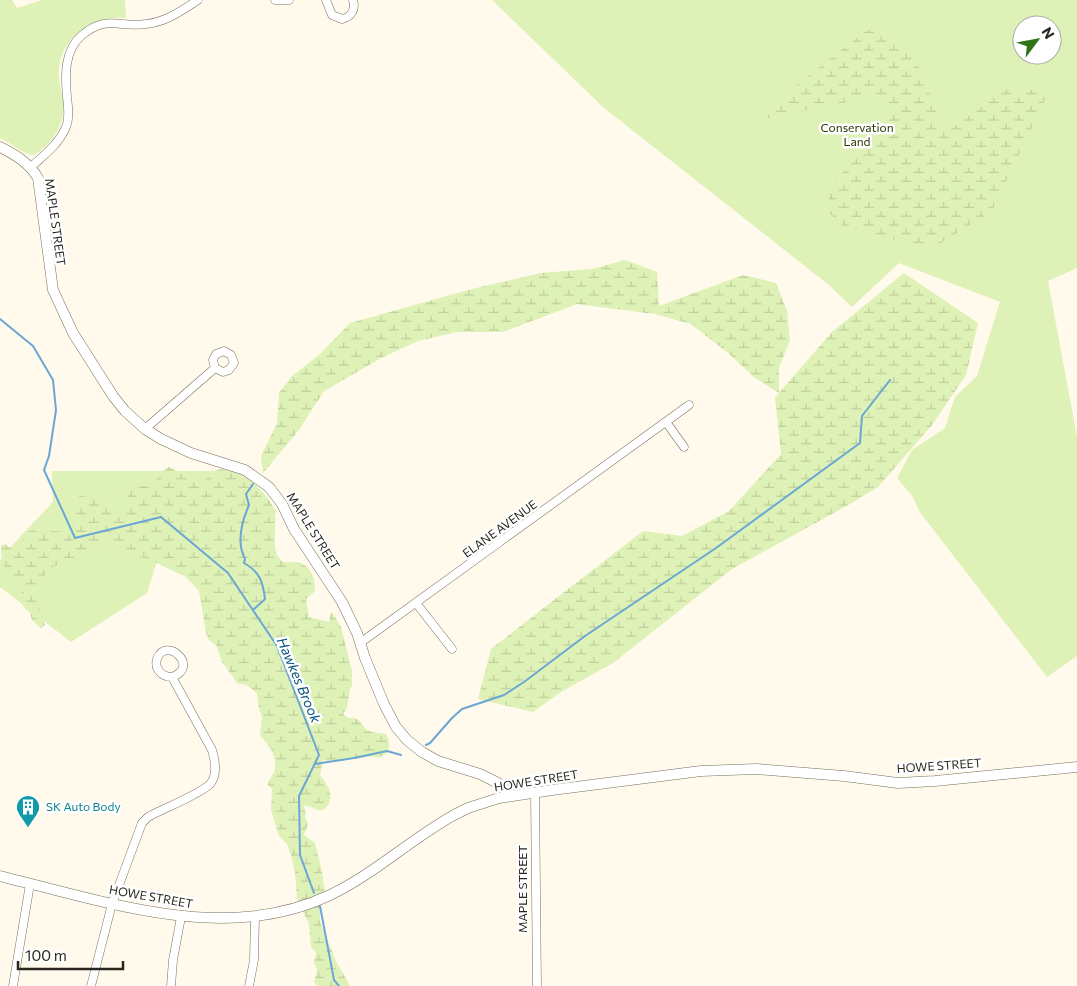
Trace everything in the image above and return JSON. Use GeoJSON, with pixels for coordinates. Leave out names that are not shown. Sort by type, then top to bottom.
{"type":"FeatureCollection","features":[{"type":"Feature","properties":{"kind":"street"},"geometry":{"type":"LineString","coordinates":[[31,167],[53,148],[67,126],[69,108],[66,83],[68,58],[76,41],[90,29],[107,22],[144,24],[159,22],[198,0]]}},
{"type":"Feature","properties":{"kind":"street"},"geometry":{"type":"LineString","coordinates":[[275,0],[289,0]]}},
{"type":"Feature","properties":{"kind":"street"},"geometry":{"type":"LineString","coordinates":[[326,0],[332,15],[342,19],[353,12],[353,0]]}},
{"type":"Feature","properties":{"kind":"street","name":"MAPLE STREET"},"geometry":{"type":"LineString","coordinates":[[0,147],[14,154],[31,167],[38,178],[52,290],[92,365],[108,389],[125,410],[145,429],[191,453],[245,470],[269,487],[282,504],[294,529],[342,602],[357,633],[384,704],[396,727],[407,740],[422,752],[438,761],[480,774],[498,783],[513,796]]}},
{"type":"Feature","properties":{"kind":"street"},"geometry":{"type":"LineString","coordinates":[[145,429],[215,368]]}},
{"type":"Feature","properties":{"kind":"street","name":"ELANE AVENUE"},"geometry":{"type":"LineString","coordinates":[[360,643],[688,405]]}},
{"type":"Feature","properties":{"kind":"street"},"geometry":{"type":"LineString","coordinates":[[666,422],[684,447]]}},
{"type":"Feature","properties":{"kind":"street"},"geometry":{"type":"LineString","coordinates":[[416,603],[452,649]]}},
{"type":"Feature","properties":{"kind":"street"},"geometry":{"type":"LineString","coordinates":[[90,986],[112,904],[137,832],[142,823],[148,817],[192,796],[210,784],[214,775],[216,761],[212,750],[172,677]]}},
{"type":"Feature","properties":{"kind":"street","name":"HOWE STREET"},"geometry":{"type":"LineString","coordinates":[[0,876],[112,904],[181,917],[218,919],[255,916],[290,910],[328,896],[361,877],[454,815],[468,808],[499,798],[535,792],[734,769],[844,776],[898,782],[935,781],[1077,767]]}},
{"type":"Feature","properties":{"kind":"street","name":"MAPLE STREET"},"geometry":{"type":"LineString","coordinates":[[535,792],[537,986]]}},
{"type":"Feature","properties":{"kind":"street"},"geometry":{"type":"LineString","coordinates":[[13,986],[30,884]]}},
{"type":"Feature","properties":{"kind":"street"},"geometry":{"type":"LineString","coordinates":[[249,986],[254,960],[255,916]]}},
{"type":"Feature","properties":{"kind":"street"},"geometry":{"type":"LineString","coordinates":[[171,986],[173,960],[181,917]]}},
{"type":"Feature","properties":{"kind":"green space"},"geometry":{"type":"Polygon","coordinates":[[[0,0],[12,0],[17,8],[42,0],[125,0],[126,18],[114,18],[92,24],[82,29],[67,45],[59,67],[59,80],[63,101],[60,125],[52,140],[33,155],[0,138],[0,0]]]}},
{"type":"Feature","properties":{"kind":"green space","name":"Conservation Land"},"geometry":{"type":"Polygon","coordinates":[[[492,0],[1077,0],[1077,268],[1048,281],[1077,437],[1077,656],[1047,677],[919,511],[913,497],[897,478],[912,450],[945,428],[955,397],[977,376],[1000,302],[899,263],[852,307],[829,285],[604,108],[492,0]]]}},
{"type":"Feature","properties":{"kind":"green space"},"geometry":{"type":"Polygon","coordinates":[[[867,30],[887,31],[916,60],[945,133],[1011,86],[1048,93],[992,211],[936,246],[906,243],[843,226],[826,210],[833,184],[898,110],[871,97],[750,122],[867,30]]]}},
{"type":"Feature","properties":{"kind":"green space"},"geometry":{"type":"Polygon","coordinates":[[[625,260],[657,272],[659,306],[743,275],[776,283],[787,311],[790,340],[779,368],[779,393],[755,378],[728,353],[691,324],[655,314],[577,304],[503,332],[457,332],[418,341],[383,357],[324,391],[299,430],[263,473],[261,456],[277,423],[279,393],[291,377],[321,353],[350,323],[472,289],[541,273],[592,269],[625,260]]]}},
{"type":"Feature","properties":{"kind":"green space"},"geometry":{"type":"Polygon","coordinates":[[[904,273],[978,323],[966,375],[932,425],[878,487],[732,569],[613,663],[561,692],[533,712],[478,699],[491,649],[643,531],[682,536],[729,511],[781,454],[775,398],[832,332],[904,273]]]}},
{"type":"Feature","properties":{"kind":"green space"},"geometry":{"type":"Polygon","coordinates":[[[169,467],[189,479],[197,481],[204,481],[215,471],[223,469],[232,471],[250,480],[265,495],[274,510],[276,522],[275,548],[277,554],[284,562],[302,563],[309,569],[314,578],[314,592],[306,599],[309,617],[329,622],[331,612],[341,627],[352,671],[352,686],[347,708],[343,714],[348,718],[359,720],[369,731],[386,734],[388,737],[388,751],[380,757],[344,758],[336,762],[323,760],[320,775],[329,788],[330,802],[323,810],[304,806],[308,824],[304,835],[315,843],[325,892],[320,906],[320,921],[336,961],[350,986],[317,986],[314,982],[317,970],[314,962],[316,952],[311,947],[309,924],[297,898],[291,855],[287,844],[279,836],[271,810],[272,789],[268,785],[275,769],[275,759],[269,747],[260,736],[262,716],[257,693],[246,685],[238,684],[222,662],[216,645],[209,640],[206,633],[199,591],[186,577],[146,558],[125,556],[105,544],[89,555],[77,557],[52,567],[43,577],[38,585],[38,601],[45,625],[41,628],[32,620],[30,612],[24,608],[21,599],[23,589],[9,575],[4,566],[1,546],[5,544],[9,547],[16,547],[26,536],[27,532],[37,530],[68,531],[76,517],[79,496],[86,496],[113,509],[129,509],[132,505],[130,499],[122,489],[127,486],[151,484],[169,467]]]}},
{"type":"Feature","properties":{"kind":"green space"},"geometry":{"type":"Polygon","coordinates":[[[52,471],[220,471],[264,495],[277,512],[198,571],[157,561],[147,593],[71,642],[0,587],[0,560],[53,502],[52,471]]]}},
{"type":"Feature","properties":{"kind":"waterway","name":"Hawkes Brook"},"geometry":{"type":"LineString","coordinates":[[0,319],[33,346],[53,380],[56,410],[49,456],[44,470],[75,538],[161,517],[228,573],[277,646],[319,755],[299,796],[300,855],[314,893]]}},
{"type":"Feature","properties":{"kind":"waterway"},"geometry":{"type":"LineString","coordinates":[[426,745],[462,709],[504,695],[524,682],[585,636],[716,548],[860,443],[862,416],[890,380]]}},
{"type":"Feature","properties":{"kind":"waterway"},"geometry":{"type":"LineString","coordinates":[[253,484],[246,494],[249,505],[242,525],[240,539],[245,559],[244,563],[254,570],[260,578],[264,593],[265,599],[253,610]]}},
{"type":"Feature","properties":{"kind":"waterway"},"geometry":{"type":"LineString","coordinates":[[315,764],[387,751],[401,755]]}},
{"type":"Feature","properties":{"kind":"waterway","name":"Hawkes Brook"},"geometry":{"type":"LineString","coordinates":[[320,906],[334,980],[339,986]]}},
{"type":"Feature","properties":{"kind":"place","name":"SK Auto Body"},"geometry":{"type":"Point","coordinates":[28,828]}}]}
